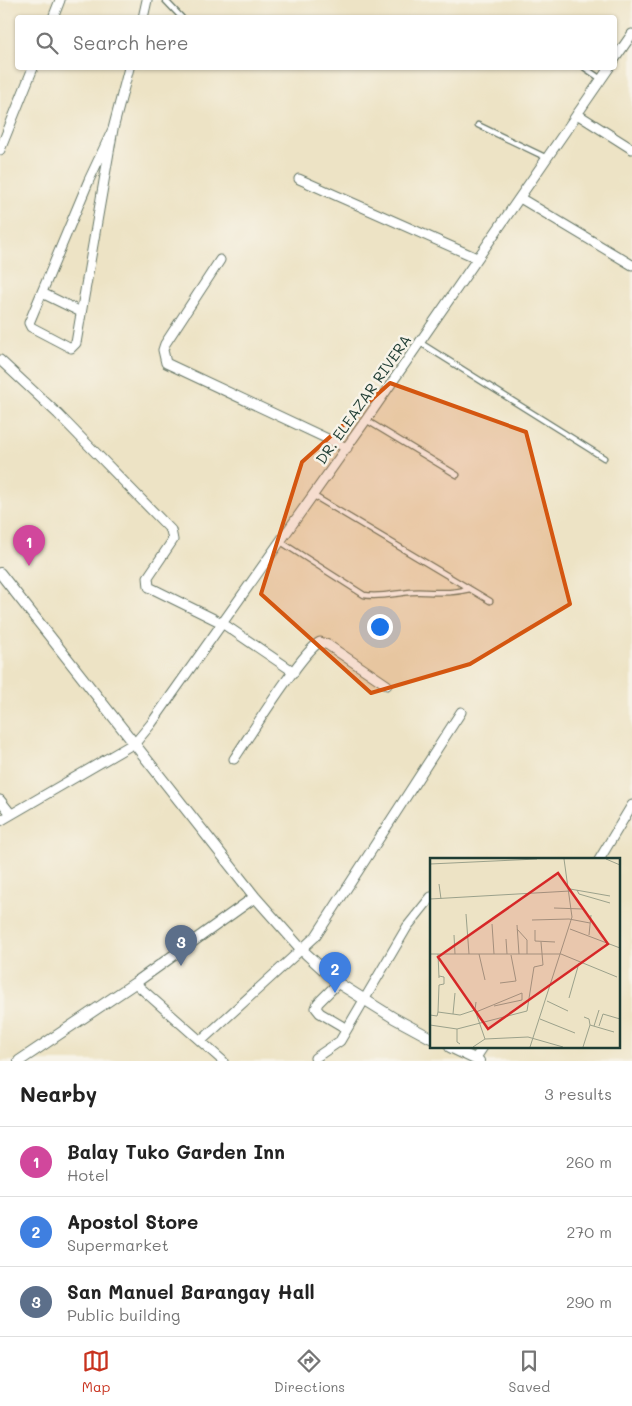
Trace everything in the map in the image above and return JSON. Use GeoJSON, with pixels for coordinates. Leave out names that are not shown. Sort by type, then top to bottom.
{"type":"FeatureCollection","features":[{"type":"Feature","properties":{"kind":"street"},"geometry":{"type":"LineString","coordinates":[[54,15],[60,0]]}},
{"type":"Feature","properties":{"kind":"street"},"geometry":{"type":"LineString","coordinates":[[144,15],[148,0]]}},
{"type":"Feature","properties":{"kind":"street"},"geometry":{"type":"LineString","coordinates":[[617,56],[632,34]]}},
{"type":"Feature","properties":{"kind":"street"},"geometry":{"type":"LineString","coordinates":[[0,150],[32,70]]}},
{"type":"Feature","properties":{"kind":"street"},"geometry":{"type":"LineString","coordinates":[[113,129],[89,180],[29,324],[68,348],[73,347],[76,343],[113,129],[128,70]]}},
{"type":"Feature","properties":{"kind":"street","name":"DR. ELEAZAR RIVERA"},"geometry":{"type":"LineString","coordinates":[[0,821],[136,742],[152,724],[314,496],[608,70]]}},
{"type":"Feature","properties":{"kind":"street"},"geometry":{"type":"LineString","coordinates":[[577,114],[632,149]]}},
{"type":"Feature","properties":{"kind":"street"},"geometry":{"type":"LineString","coordinates":[[299,179],[478,258]]}},
{"type":"Feature","properties":{"kind":"street"},"geometry":{"type":"LineString","coordinates":[[520,198],[632,265]]}},
{"type":"Feature","properties":{"kind":"street"},"geometry":{"type":"LineString","coordinates":[[220,260],[165,344],[163,350],[166,363],[347,448]]}},
{"type":"Feature","properties":{"kind":"street"},"geometry":{"type":"LineString","coordinates":[[42,293],[81,312]]}},
{"type":"Feature","properties":{"kind":"street"},"geometry":{"type":"LineString","coordinates":[[0,360],[58,414],[171,530],[173,540],[148,577],[149,587],[222,623],[294,672]]}},
{"type":"Feature","properties":{"kind":"street"},"geometry":{"type":"LineString","coordinates":[[0,573],[136,742],[255,897],[302,950],[338,983],[430,1037]]}},
{"type":"Feature","properties":{"kind":"street"},"geometry":{"type":"LineString","coordinates":[[234,759],[294,672],[320,642],[328,645],[387,685]]}},
{"type":"Feature","properties":{"kind":"street"},"geometry":{"type":"LineString","coordinates":[[201,1041],[302,950],[322,928],[461,712]]}},
{"type":"Feature","properties":{"kind":"street"},"geometry":{"type":"LineString","coordinates":[[0,800],[11,814]]}},
{"type":"Feature","properties":{"kind":"street"},"geometry":{"type":"LineString","coordinates":[[600,858],[632,805]]}},
{"type":"Feature","properties":{"kind":"street"},"geometry":{"type":"LineString","coordinates":[[19,1061],[135,983],[255,897]]}},
{"type":"Feature","properties":{"kind":"street"},"geometry":{"type":"LineString","coordinates":[[315,1058],[336,1045],[348,1029],[407,927],[430,898]]}},
{"type":"Feature","properties":{"kind":"street"},"geometry":{"type":"LineString","coordinates":[[135,983],[223,1061]]}},
{"type":"Feature","properties":{"kind":"street"},"geometry":{"type":"LineString","coordinates":[[338,983],[318,1003],[316,1008],[320,1013],[348,1029]]}},
{"type":"Feature","properties":{"kind":"street"},"geometry":{"type":"LineString","coordinates":[[452,1048],[477,1060],[482,1048]]}},
{"type":"Feature","properties":{"kind":"lane"},"geometry":{"type":"LineString","coordinates":[[164,0],[179,15]]}},
{"type":"Feature","properties":{"kind":"lane"},"geometry":{"type":"LineString","coordinates":[[588,70],[601,79]]}},
{"type":"Feature","properties":{"kind":"lane"},"geometry":{"type":"LineString","coordinates":[[478,125],[547,158]]}},
{"type":"Feature","properties":{"kind":"lane"},"geometry":{"type":"LineString","coordinates":[[419,342],[604,458]]}},
{"type":"Feature","properties":{"kind":"lane"},"geometry":{"type":"LineString","coordinates":[[366,420],[456,476]]}},
{"type":"Feature","properties":{"kind":"lane"},"geometry":{"type":"LineString","coordinates":[[314,496],[490,601]]}},
{"type":"Feature","properties":{"kind":"lane"},"geometry":{"type":"LineString","coordinates":[[281,542],[364,595],[377,596],[412,592],[445,594],[470,589]]}},
{"type":"Feature","properties":{"kind":"highlighted area"},"geometry":{"type":"Polygon","coordinates":[[[390,383],[526,432],[570,604],[470,664],[371,693],[261,594],[302,462],[390,383]]]}},
{"type":"Feature","properties":{"kind":"place","name":"Balay Tuko Garden Inn"},"geometry":{"type":"Point","coordinates":[29,566]}},
{"type":"Feature","properties":{"kind":"place","name":"San Manuel Barangay Hall"},"geometry":{"type":"Point","coordinates":[181,966]}},
{"type":"Feature","properties":{"kind":"place","name":"Apostol Store"},"geometry":{"type":"Point","coordinates":[335,993]}}]}
